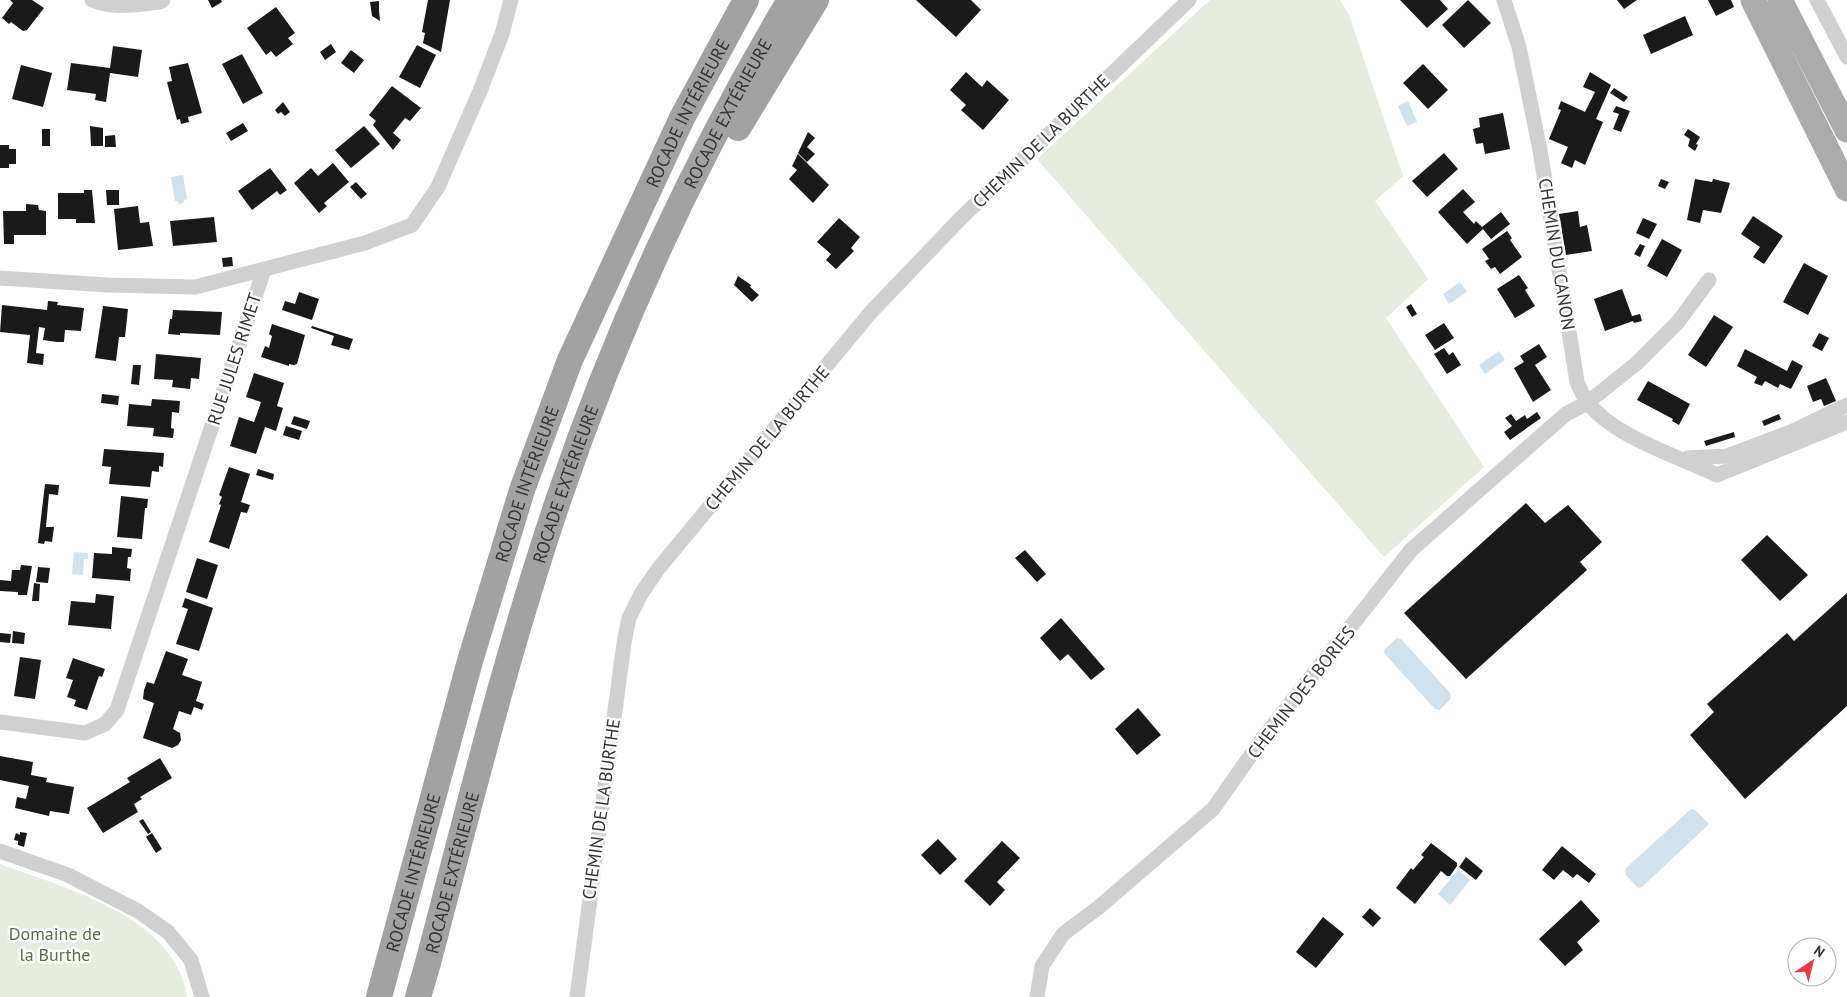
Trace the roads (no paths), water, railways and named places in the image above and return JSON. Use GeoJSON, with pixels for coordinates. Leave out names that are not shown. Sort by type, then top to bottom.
{"type":"FeatureCollection","features":[{"type":"Feature","properties":{"kind":"highway","name":"ROCADE EXTÉRIEURE"},"geometry":{"type":"LineString","coordinates":[[418,997],[498,692],[556,507],[605,374],[653,261],[714,137],[790,0]]}},
{"type":"Feature","properties":{"kind":"highway"},"geometry":{"type":"LineString","coordinates":[[653,261],[723,152],[816,0]]}},
{"type":"Feature","properties":{"kind":"highway","name":"ROCADE INTÉRIEURE"},"geometry":{"type":"LineString","coordinates":[[379,997],[470,661],[525,480],[570,360],[682,118],[743,4]]}},
{"type":"Feature","properties":{"kind":"main road"},"geometry":{"type":"LineString","coordinates":[[1753,0],[1847,188]]}},
{"type":"Feature","properties":{"kind":"main road"},"geometry":{"type":"LineString","coordinates":[[1780,0],[1847,130]]}},
{"type":"Feature","properties":{"kind":"street"},"geometry":{"type":"LineString","coordinates":[[92,0],[99,3],[126,6],[163,0]]}},
{"type":"Feature","properties":{"kind":"street","name":"RUE JULES RIMET"},"geometry":{"type":"LineString","coordinates":[[0,722],[85,733],[105,724],[118,710],[264,270],[365,243],[412,225],[438,187],[461,135],[499,42],[511,0]]}},
{"type":"Feature","properties":{"kind":"street","name":"CHEMIN DE LA BURTHE"},"geometry":{"type":"LineString","coordinates":[[577,997],[624,643],[629,618],[641,594],[658,569],[871,312],[961,218],[1190,0]]}},
{"type":"Feature","properties":{"kind":"street","name":"CHEMIN DU CANON"},"geometry":{"type":"LineString","coordinates":[[1504,0],[1519,48],[1540,150],[1577,382],[1587,402],[1615,428],[1716,475],[1847,422]]}},
{"type":"Feature","properties":{"kind":"street"},"geometry":{"type":"LineString","coordinates":[[1817,0],[1847,57]]}},
{"type":"Feature","properties":{"kind":"street"},"geometry":{"type":"LineString","coordinates":[[0,278],[107,285],[195,287],[264,270]]}},
{"type":"Feature","properties":{"kind":"street","name":"CHEMIN DES BORIES"},"geometry":{"type":"LineString","coordinates":[[1037,997],[1042,966],[1063,934],[1099,907],[1213,809],[1263,738],[1411,550],[1566,414],[1587,402],[1637,363],[1678,322],[1709,280]]}},
{"type":"Feature","properties":{"kind":"street"},"geometry":{"type":"LineString","coordinates":[[1678,458],[1727,456],[1793,431],[1847,405]]}},
{"type":"Feature","properties":{"kind":"street"},"geometry":{"type":"LineString","coordinates":[[0,851],[68,875],[138,911],[168,932],[191,960],[202,997]]}},
{"type":"Feature","properties":{"kind":"water"},"geometry":{"type":"Polygon","coordinates":[[[1408,101],[1417,122],[1407,126],[1398,106],[1408,101]]]}},
{"type":"Feature","properties":{"kind":"water"},"geometry":{"type":"Polygon","coordinates":[[[183,175],[187,199],[179,204],[175,201],[171,177],[183,175]]]}},
{"type":"Feature","properties":{"kind":"water"},"geometry":{"type":"Polygon","coordinates":[[[1460,282],[1467,292],[1449,304],[1443,294],[1460,282]]]}},
{"type":"Feature","properties":{"kind":"water"},"geometry":{"type":"Polygon","coordinates":[[[1499,351],[1505,360],[1485,374],[1479,365],[1499,351]]]}},
{"type":"Feature","properties":{"kind":"water"},"geometry":{"type":"Polygon","coordinates":[[[74,552],[88,553],[88,559],[84,559],[83,575],[72,574],[74,552]]]}},
{"type":"Feature","properties":{"kind":"water"},"geometry":{"type":"Polygon","coordinates":[[[1397,638],[1401,639],[1450,693],[1451,698],[1440,710],[1435,709],[1384,653],[1385,649],[1397,638]]]}},
{"type":"Feature","properties":{"kind":"water"},"geometry":{"type":"Polygon","coordinates":[[[1691,809],[1695,810],[1709,824],[1642,887],[1638,888],[1625,874],[1626,868],[1691,809]]]}},
{"type":"Feature","properties":{"kind":"water"},"geometry":{"type":"Polygon","coordinates":[[[1458,870],[1470,880],[1450,905],[1438,894],[1458,870]]]}},
{"type":"Feature","properties":{"kind":"park label","name":"Domaine de la Burthe"},"geometry":{"type":"Point","coordinates":[55,943]}}]}
